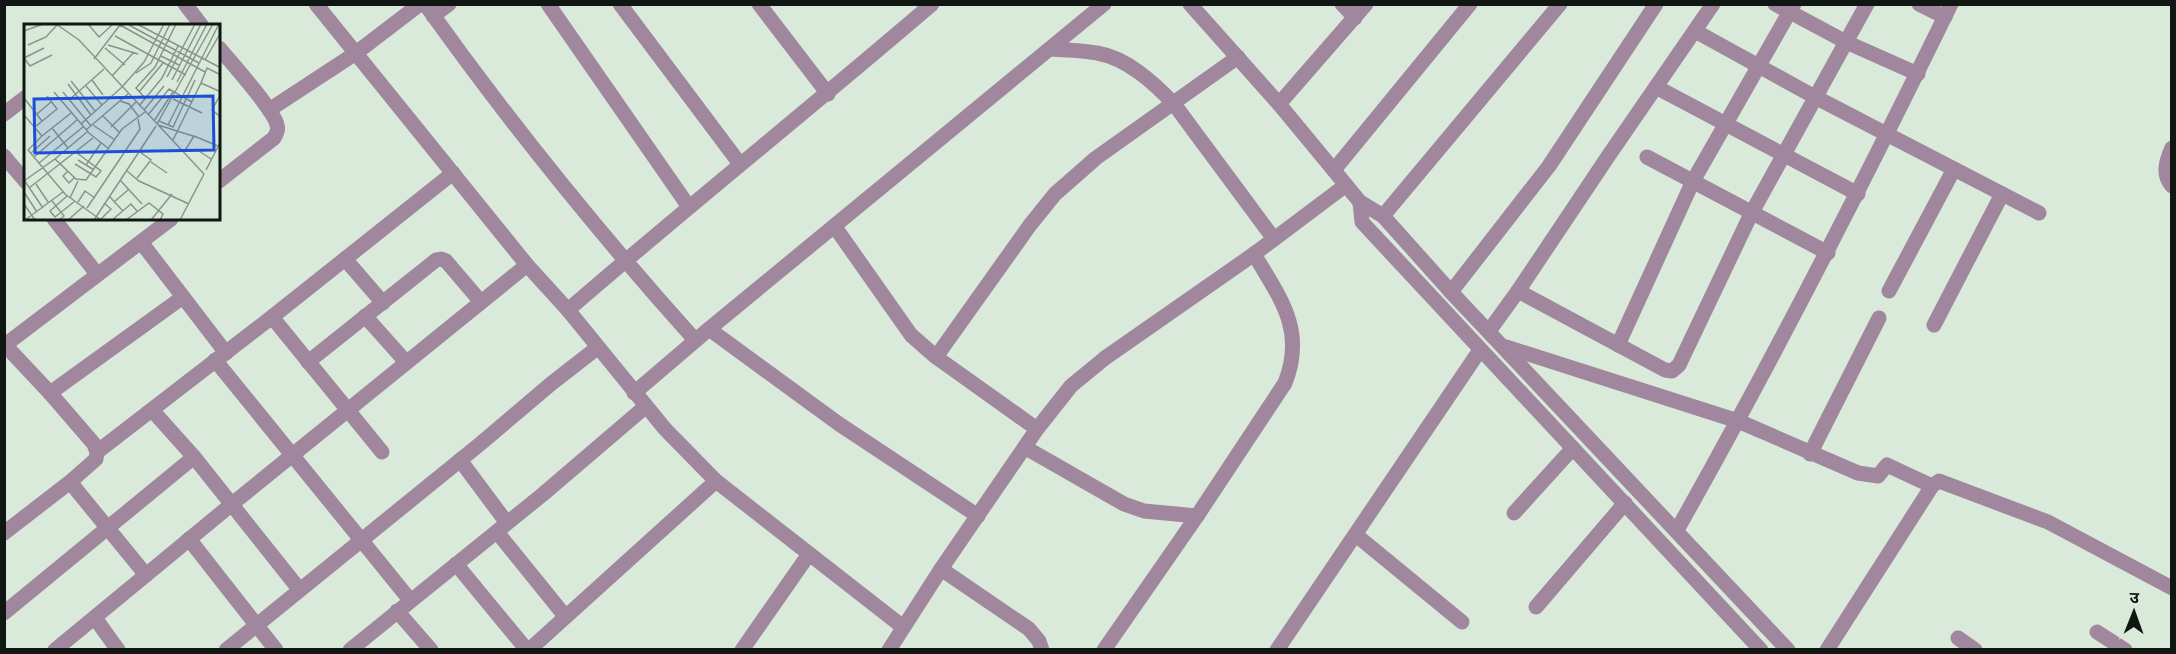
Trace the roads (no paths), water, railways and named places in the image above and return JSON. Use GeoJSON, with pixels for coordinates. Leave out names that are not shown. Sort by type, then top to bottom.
{"type":"FeatureCollection","features":[{"type":"Feature","properties":{"kind":"street"},"geometry":{"type":"LineString","coordinates":[[185,4],[200,24]]}},
{"type":"Feature","properties":{"kind":"street"},"geometry":{"type":"LineString","coordinates":[[316,4],[645,407],[716,481],[903,627]]}},
{"type":"Feature","properties":{"kind":"street"},"geometry":{"type":"LineString","coordinates":[[269,110],[426,8],[449,4]]}},
{"type":"Feature","properties":{"kind":"street"},"geometry":{"type":"LineString","coordinates":[[548,4],[689,207]]}},
{"type":"Feature","properties":{"kind":"street"},"geometry":{"type":"LineString","coordinates":[[621,4],[740,164]]}},
{"type":"Feature","properties":{"kind":"street"},"geometry":{"type":"LineString","coordinates":[[759,4],[828,94]]}},
{"type":"Feature","properties":{"kind":"street"},"geometry":{"type":"LineString","coordinates":[[568,310],[740,164],[828,94],[932,4]]}},
{"type":"Feature","properties":{"kind":"street"},"geometry":{"type":"LineString","coordinates":[[634,393],[695,340],[1104,4]]}},
{"type":"Feature","properties":{"kind":"street"},"geometry":{"type":"LineString","coordinates":[[1190,4],[1279,104],[1360,202],[1383,216],[1451,292],[1788,650]]}},
{"type":"Feature","properties":{"kind":"street"},"geometry":{"type":"LineString","coordinates":[[1342,4],[1355,18]]}},
{"type":"Feature","properties":{"kind":"street"},"geometry":{"type":"LineString","coordinates":[[1279,104],[1366,4]]}},
{"type":"Feature","properties":{"kind":"street"},"geometry":{"type":"LineString","coordinates":[[1334,170],[1470,4]]}},
{"type":"Feature","properties":{"kind":"street"},"geometry":{"type":"LineString","coordinates":[[1383,216],[1560,4]]}},
{"type":"Feature","properties":{"kind":"street"},"geometry":{"type":"LineString","coordinates":[[1451,292],[1549,166],[1656,4]]}},
{"type":"Feature","properties":{"kind":"street"},"geometry":{"type":"LineString","coordinates":[[1489,332],[1713,4]]}},
{"type":"Feature","properties":{"kind":"street"},"geometry":{"type":"LineString","coordinates":[[1774,4],[1792,9],[1846,42],[1917,74]]}},
{"type":"Feature","properties":{"kind":"street"},"geometry":{"type":"LineString","coordinates":[[1518,291],[1665,370],[1672,371],[1678,365],[1783,153],[1866,4]]}},
{"type":"Feature","properties":{"kind":"street"},"geometry":{"type":"LineString","coordinates":[[1677,530],[1738,421],[1858,194],[1948,11],[1919,4]]}},
{"type":"Feature","properties":{"kind":"street"},"geometry":{"type":"LineString","coordinates":[[426,8],[508,117],[625,261],[695,340]]}},
{"type":"Feature","properties":{"kind":"street"},"geometry":{"type":"LineString","coordinates":[[1618,345],[1693,181],[1792,9]]}},
{"type":"Feature","properties":{"kind":"street"},"geometry":{"type":"LineString","coordinates":[[1695,31],[1815,97],[2039,213]]}},
{"type":"Feature","properties":{"kind":"street"},"geometry":{"type":"LineString","coordinates":[[220,49],[269,110],[277,123],[278,131],[274,138],[220,180]]}},
{"type":"Feature","properties":{"kind":"street"},"geometry":{"type":"LineString","coordinates":[[1051,49],[1100,53],[1128,65],[1156,85],[1174,104],[1275,239]]}},
{"type":"Feature","properties":{"kind":"street"},"geometry":{"type":"LineString","coordinates":[[936,357],[1030,225],[1055,194],[1096,158],[1238,57]]}},
{"type":"Feature","properties":{"kind":"street"},"geometry":{"type":"LineString","coordinates":[[1656,87],[1858,194]]}},
{"type":"Feature","properties":{"kind":"street"},"geometry":{"type":"LineString","coordinates":[[4,114],[24,99]]}},
{"type":"Feature","properties":{"kind":"street"},"geometry":{"type":"LineString","coordinates":[[2172,148],[2167,161],[2166,173],[2167,181],[2172,186]]}},
{"type":"Feature","properties":{"kind":"street"},"geometry":{"type":"LineString","coordinates":[[4,156],[24,180]]}},
{"type":"Feature","properties":{"kind":"street"},"geometry":{"type":"LineString","coordinates":[[1647,157],[1827,253]]}},
{"type":"Feature","properties":{"kind":"street"},"geometry":{"type":"LineString","coordinates":[[1889,291],[1954,169]]}},
{"type":"Feature","properties":{"kind":"street"},"geometry":{"type":"LineString","coordinates":[[97,452],[453,173]]}},
{"type":"Feature","properties":{"kind":"street"},"geometry":{"type":"LineString","coordinates":[[889,650],[941,569],[1037,429],[1071,386],[1086,372],[1275,239],[1346,185]]}},
{"type":"Feature","properties":{"kind":"street"},"geometry":{"type":"LineString","coordinates":[[1934,325],[2002,194]]}},
{"type":"Feature","properties":{"kind":"street"},"geometry":{"type":"LineString","coordinates":[[1360,202],[1362,222],[1761,650]]}},
{"type":"Feature","properties":{"kind":"street"},"geometry":{"type":"LineString","coordinates":[[55,220],[98,274]]}},
{"type":"Feature","properties":{"kind":"street"},"geometry":{"type":"LineString","coordinates":[[4,534],[70,482],[96,459],[97,452],[94,444],[5,344],[170,220]]}},
{"type":"Feature","properties":{"kind":"street"},"geometry":{"type":"LineString","coordinates":[[835,227],[911,335],[936,357],[1037,429]]}},
{"type":"Feature","properties":{"kind":"street"},"geometry":{"type":"LineString","coordinates":[[141,242],[183,297],[221,357],[292,456],[410,600]]}},
{"type":"Feature","properties":{"kind":"street"},"geometry":{"type":"LineString","coordinates":[[1104,650],[1285,383],[1294,350],[1291,324],[1284,305],[1254,254]]}},
{"type":"Feature","properties":{"kind":"street"},"geometry":{"type":"LineString","coordinates":[[345,259],[383,303]]}},
{"type":"Feature","properties":{"kind":"street"},"geometry":{"type":"LineString","coordinates":[[308,362],[436,260],[446,261],[481,302]]}},
{"type":"Feature","properties":{"kind":"street"},"geometry":{"type":"LineString","coordinates":[[55,650],[527,265]]}},
{"type":"Feature","properties":{"kind":"street"},"geometry":{"type":"LineString","coordinates":[[50,393],[183,297]]}},
{"type":"Feature","properties":{"kind":"street"},"geometry":{"type":"LineString","coordinates":[[365,316],[406,363]]}},
{"type":"Feature","properties":{"kind":"street"},"geometry":{"type":"LineString","coordinates":[[272,317],[381,452]]}},
{"type":"Feature","properties":{"kind":"street"},"geometry":{"type":"LineString","coordinates":[[1810,454],[1879,318]]}},
{"type":"Feature","properties":{"kind":"street"},"geometry":{"type":"LineString","coordinates":[[709,329],[839,424],[978,516]]}},
{"type":"Feature","properties":{"kind":"street"},"geometry":{"type":"LineString","coordinates":[[1503,346],[1738,421],[1839,466],[1872,476],[1881,474],[1887,465],[1932,486]]}},
{"type":"Feature","properties":{"kind":"street"},"geometry":{"type":"LineString","coordinates":[[226,650],[597,348]]}},
{"type":"Feature","properties":{"kind":"street"},"geometry":{"type":"LineString","coordinates":[[1276,650],[1480,350]]}},
{"type":"Feature","properties":{"kind":"street"},"geometry":{"type":"LineString","coordinates":[[354,648],[645,407]]}},
{"type":"Feature","properties":{"kind":"street"},"geometry":{"type":"LineString","coordinates":[[152,410],[194,457],[299,589]]}},
{"type":"Feature","properties":{"kind":"street"},"geometry":{"type":"LineString","coordinates":[[1026,448],[1124,504],[1144,511],[1197,516]]}},
{"type":"Feature","properties":{"kind":"street"},"geometry":{"type":"LineString","coordinates":[[1514,513],[1573,448]]}},
{"type":"Feature","properties":{"kind":"street"},"geometry":{"type":"LineString","coordinates":[[4,613],[194,457]]}},
{"type":"Feature","properties":{"kind":"street"},"geometry":{"type":"LineString","coordinates":[[460,460],[502,527],[565,616]]}},
{"type":"Feature","properties":{"kind":"street"},"geometry":{"type":"LineString","coordinates":[[456,564],[528,650],[716,481]]}},
{"type":"Feature","properties":{"kind":"street"},"geometry":{"type":"LineString","coordinates":[[1827,650],[1936,481],[2048,522],[2172,588]]}},
{"type":"Feature","properties":{"kind":"street"},"geometry":{"type":"LineString","coordinates":[[70,482],[146,575]]}},
{"type":"Feature","properties":{"kind":"street"},"geometry":{"type":"LineString","coordinates":[[1536,607],[1625,503]]}},
{"type":"Feature","properties":{"kind":"street"},"geometry":{"type":"LineString","coordinates":[[1356,535],[1461,622]]}},
{"type":"Feature","properties":{"kind":"street"},"geometry":{"type":"LineString","coordinates":[[189,539],[276,650]]}},
{"type":"Feature","properties":{"kind":"street"},"geometry":{"type":"LineString","coordinates":[[742,650],[809,554]]}},
{"type":"Feature","properties":{"kind":"street"},"geometry":{"type":"LineString","coordinates":[[941,569],[1029,629],[1039,641],[1042,650]]}},
{"type":"Feature","properties":{"kind":"street"},"geometry":{"type":"LineString","coordinates":[[397,612],[430,650]]}},
{"type":"Feature","properties":{"kind":"street"},"geometry":{"type":"LineString","coordinates":[[95,618],[118,650]]}},
{"type":"Feature","properties":{"kind":"street"},"geometry":{"type":"LineString","coordinates":[[2097,632],[2125,650]]}},
{"type":"Feature","properties":{"kind":"street"},"geometry":{"type":"LineString","coordinates":[[1958,638],[1975,650]]}}]}
